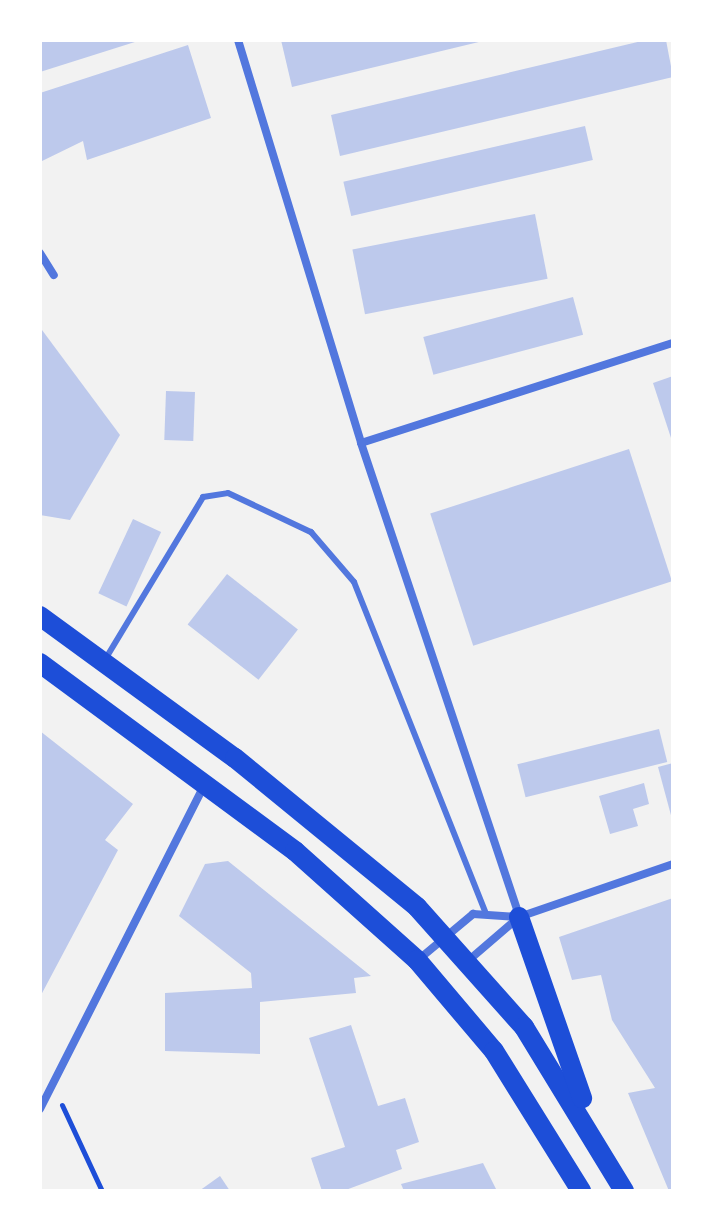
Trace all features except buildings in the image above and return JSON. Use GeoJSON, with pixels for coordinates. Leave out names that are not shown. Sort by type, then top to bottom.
{"type":"FeatureCollection","features":[{"type":"Feature","properties":{"kind":"main road"},"geometry":{"type":"LineString","coordinates":[[40,616],[332,835],[444,935],[469,960],[524,1027],[624,1191]]}},
{"type":"Feature","properties":{"kind":"main road"},"geometry":{"type":"LineString","coordinates":[[40,663],[295,851],[417,960],[494,1051],[581,1191]]}},
{"type":"Feature","properties":{"kind":"main road"},"geometry":{"type":"LineString","coordinates":[[519,917],[604,1154]]}},
{"type":"Feature","properties":{"kind":"street"},"geometry":{"type":"LineString","coordinates":[[238,40],[361,443],[519,917]]}},
{"type":"Feature","properties":{"kind":"street"},"geometry":{"type":"LineString","coordinates":[[40,253],[54,275]]}},
{"type":"Feature","properties":{"kind":"street"},"geometry":{"type":"LineString","coordinates":[[361,443],[673,343]]}},
{"type":"Feature","properties":{"kind":"street"},"geometry":{"type":"LineString","coordinates":[[40,1109],[204,786]]}},
{"type":"Feature","properties":{"kind":"street"},"geometry":{"type":"LineString","coordinates":[[469,960],[519,917],[673,864]]}},
{"type":"Feature","properties":{"kind":"street"},"geometry":{"type":"LineString","coordinates":[[417,960],[462,920],[485,912],[519,917]]}},
{"type":"Feature","properties":{"kind":"lane"},"geometry":{"type":"LineString","coordinates":[[103,662],[161,574],[203,497],[228,493],[304,527],[336,554],[354,582],[485,912]]}},
{"type":"Feature","properties":{"kind":"path"},"geometry":{"type":"LineString","coordinates":[[52,1084],[102,1191]]}}]}
